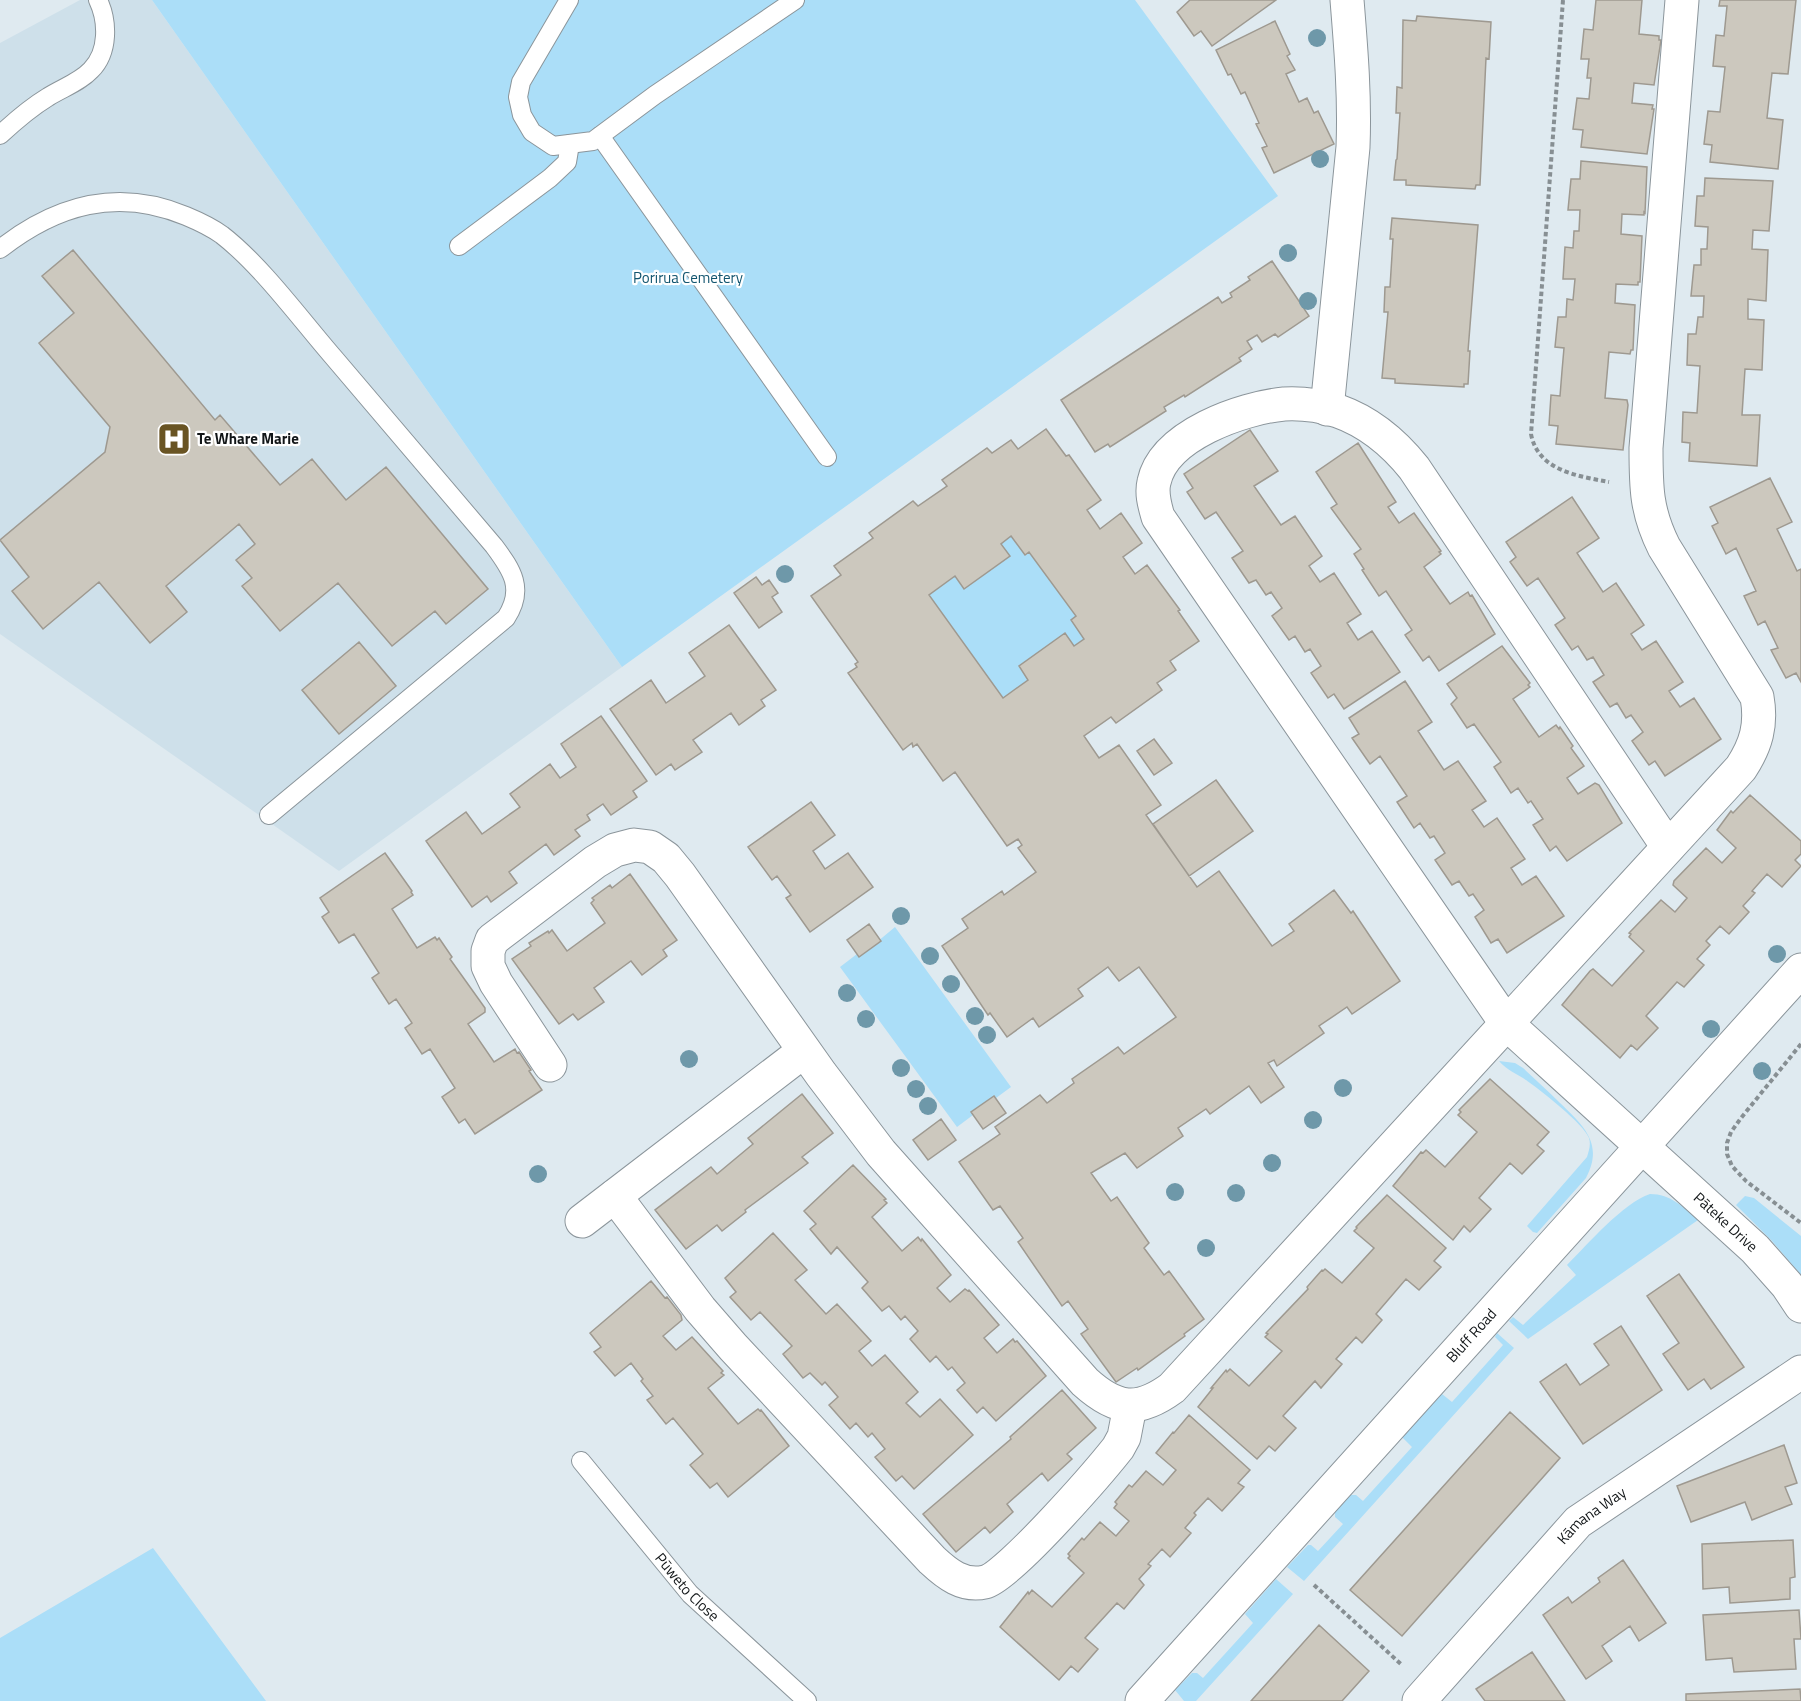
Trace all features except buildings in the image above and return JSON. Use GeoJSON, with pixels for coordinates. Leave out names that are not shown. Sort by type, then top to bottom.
{"type":"FeatureCollection","features":[{"type":"Feature","properties":{"kind":"street"},"geometry":{"type":"LineString","coordinates":[[1327,409],[1353,147],[1353,62],[1347,0]]}},
{"type":"Feature","properties":{"kind":"street"},"geometry":{"type":"LineString","coordinates":[[550,1065],[488,966],[488,951],[492,940],[595,862],[615,850],[634,845],[650,847],[666,858],[680,875],[804,1051],[881,1153],[1085,1382],[1099,1395],[1117,1404],[1130,1406],[1160,1397],[1172,1388],[1746,761],[1757,738],[1760,723],[1757,697],[1654,529],[1649,509],[1646,470],[1682,0]]}},
{"type":"Feature","properties":{"kind":"street","name":"Pāteke Drive"},"geometry":{"type":"LineString","coordinates":[[1668,847],[1414,468],[1375,430],[1338,411],[1298,404],[1283,404],[1248,411],[1218,421],[1176,448],[1163,462],[1154,481],[1153,498],[1158,517],[1506,1023],[1769,1263],[1801,1306]]}},
{"type":"Feature","properties":{"kind":"street","name":"Bluff Road"},"geometry":{"type":"LineString","coordinates":[[1143,1701],[1801,970]]}},
{"type":"Feature","properties":{"kind":"street"},"geometry":{"type":"LineString","coordinates":[[582,1221],[804,1051]]}},
{"type":"Feature","properties":{"kind":"street"},"geometry":{"type":"LineString","coordinates":[[615,1196],[700,1309],[733,1347],[932,1560],[960,1581],[971,1583],[987,1581],[1012,1563],[1032,1543],[1118,1448],[1124,1437],[1130,1406]]}},
{"type":"Feature","properties":{"kind":"street","name":"Kāmana Way"},"geometry":{"type":"LineString","coordinates":[[1424,1695],[1578,1522],[1801,1372]]}},
{"type":"Feature","properties":{"kind":"lane"},"geometry":{"type":"LineString","coordinates":[[0,135],[34,106],[91,70],[99,60],[104,45],[106,23],[98,0]]}},
{"type":"Feature","properties":{"kind":"lane"},"geometry":{"type":"LineString","coordinates":[[569,0],[521,82],[518,97],[522,115],[532,132],[554,146],[593,141],[655,95],[795,0]]}},
{"type":"Feature","properties":{"kind":"lane"},"geometry":{"type":"LineString","coordinates":[[600,136],[827,457]]}},
{"type":"Feature","properties":{"kind":"lane"},"geometry":{"type":"LineString","coordinates":[[459,246],[550,178],[567,162],[570,144]]}},
{"type":"Feature","properties":{"kind":"lane"},"geometry":{"type":"LineString","coordinates":[[0,249],[25,231],[54,215],[86,205],[115,201],[138,202],[166,208],[207,225],[221,234],[256,267],[494,546],[511,571],[515,597],[506,618],[269,815]]}},
{"type":"Feature","properties":{"kind":"lane","name":"Pūweto Close"},"geometry":{"type":"LineString","coordinates":[[581,1461],[690,1594],[807,1701]]}},
{"type":"Feature","properties":{"kind":"path"},"geometry":{"type":"LineString","coordinates":[[1563,0],[1532,442],[1543,458],[1563,472],[1574,475],[1614,483],[1627,475],[1646,470]]}},
{"type":"Feature","properties":{"kind":"path"},"geometry":{"type":"LineString","coordinates":[[1801,1044],[1731,1132],[1727,1143],[1727,1154],[1732,1166],[1746,1180],[1801,1223]]}},
{"type":"Feature","properties":{"kind":"path"},"geometry":{"type":"LineString","coordinates":[[1314,1585],[1424,1695]]}},
{"type":"Feature","properties":{"kind":"shaded area"},"geometry":{"type":"Polygon","coordinates":[[[80,0],[152,0],[622,667],[339,871],[0,634],[0,43],[80,0]]]}},
{"type":"Feature","properties":{"kind":"green space","name":"Porirua Cemetery"},"geometry":{"type":"Polygon","coordinates":[[[152,0],[1135,0],[1278,196],[622,667],[152,0]]]}},
{"type":"Feature","properties":{"kind":"green space"},"geometry":{"type":"Polygon","coordinates":[[[1011,536],[1025,555],[1029,552],[1076,616],[1084,639],[1074,646],[1065,634],[1019,666],[1028,680],[1003,698],[929,595],[955,576],[964,589],[1009,557],[1001,544],[1011,536]]]}},
{"type":"Feature","properties":{"kind":"green space"},"geometry":{"type":"Polygon","coordinates":[[[895,927],[1011,1087],[972,1112],[973,1115],[957,1127],[840,967],[857,954],[859,957],[895,927]]]}},
{"type":"Feature","properties":{"kind":"green space"},"geometry":{"type":"Polygon","coordinates":[[[1499,1061],[1515,1063],[1523,1068],[1577,1120],[1589,1136],[1592,1145],[1591,1166],[1586,1178],[1537,1233],[1527,1226],[1587,1157],[1590,1141],[1579,1124],[1561,1108],[1499,1061]]]}},
{"type":"Feature","properties":{"kind":"green space"},"geometry":{"type":"Polygon","coordinates":[[[1650,1194],[1670,1199],[1698,1220],[1528,1339],[1509,1321],[1513,1317],[1523,1325],[1576,1275],[1567,1265],[1585,1246],[1617,1215],[1650,1194]]]}},
{"type":"Feature","properties":{"kind":"green space"},"geometry":{"type":"Polygon","coordinates":[[[1745,1196],[1754,1198],[1801,1236],[1801,1275],[1772,1241],[1736,1205],[1745,1196]]]}},
{"type":"Feature","properties":{"kind":"green space"},"geometry":{"type":"Polygon","coordinates":[[[1497,1333],[1514,1348],[1304,1581],[1287,1567],[1308,1545],[1318,1551],[1343,1524],[1335,1517],[1335,1512],[1351,1495],[1356,1495],[1363,1501],[1412,1447],[1402,1437],[1442,1394],[1452,1402],[1503,1345],[1495,1337],[1497,1333]]]}},
{"type":"Feature","properties":{"kind":"green space"},"geometry":{"type":"Polygon","coordinates":[[[153,1548],[266,1701],[0,1701],[0,1638],[153,1548]]]}},
{"type":"Feature","properties":{"kind":"green space"},"geometry":{"type":"Polygon","coordinates":[[[1276,1579],[1293,1594],[1196,1701],[1184,1701],[1175,1690],[1192,1673],[1197,1673],[1203,1678],[1253,1623],[1245,1614],[1276,1579]]]}},
{"type":"Feature","properties":{"kind":"place","name":"Te Whare Marie"},"geometry":{"type":"Point","coordinates":[174,439]}}]}
